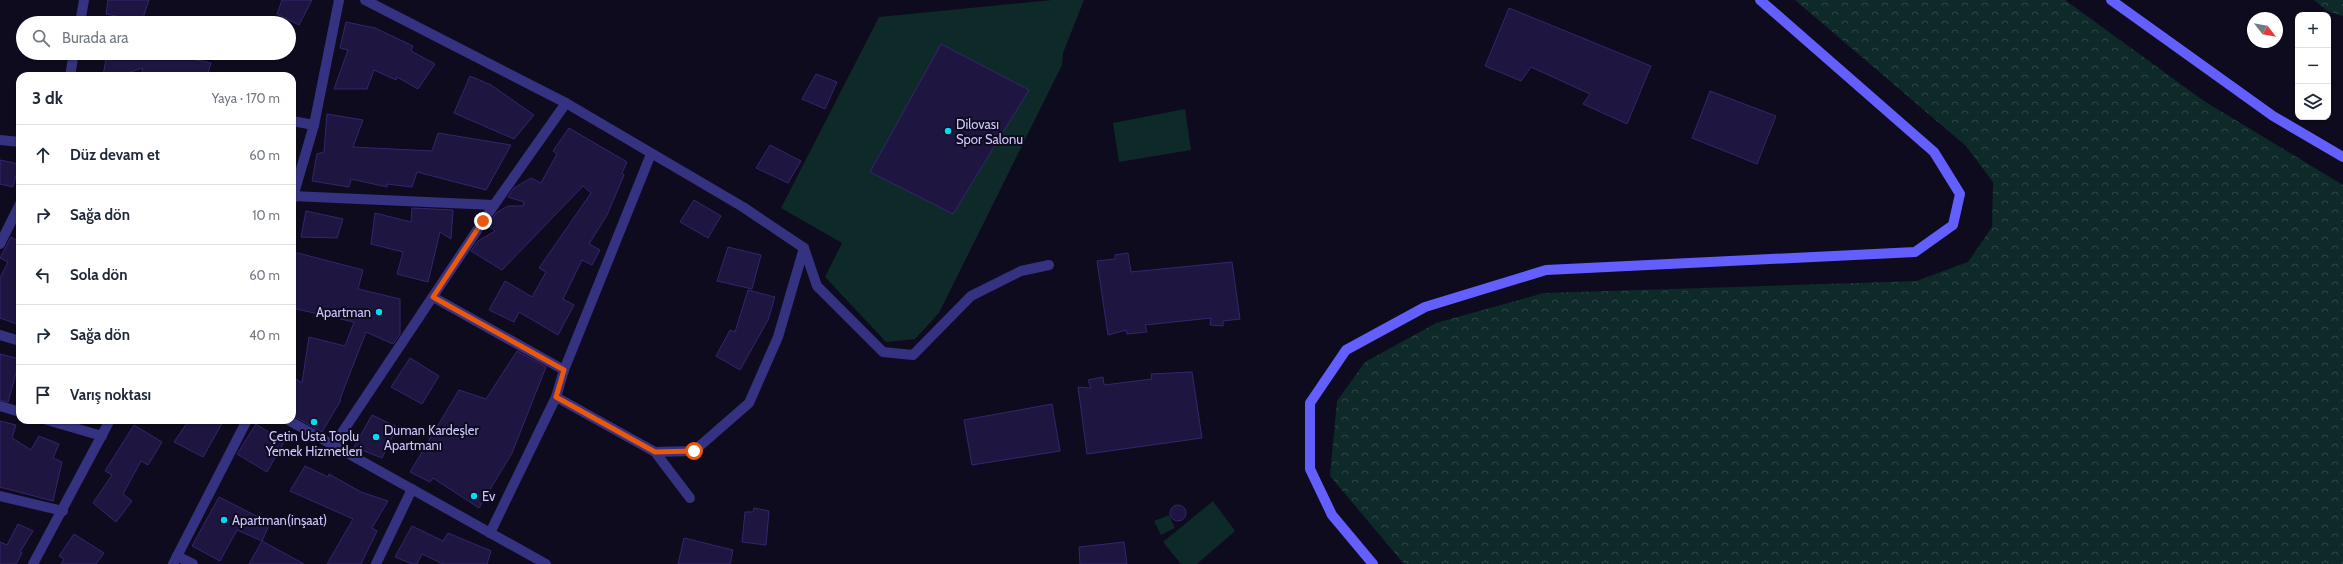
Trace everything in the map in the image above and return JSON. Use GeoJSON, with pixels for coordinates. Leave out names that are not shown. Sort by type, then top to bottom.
{"type":"FeatureCollection","features":[{"type":"Feature","properties":{"kind":"street"},"geometry":{"type":"LineString","coordinates":[[81,16],[84,0]]}},
{"type":"Feature","properties":{"kind":"street"},"geometry":{"type":"LineString","coordinates":[[296,184],[314,126],[339,0]]}},
{"type":"Feature","properties":{"kind":"street"},"geometry":{"type":"LineString","coordinates":[[365,0],[566,103],[742,207],[804,248],[817,286],[883,352],[913,355],[971,296],[1021,271],[1049,265]]}},
{"type":"Feature","properties":{"kind":"street"},"geometry":{"type":"LineString","coordinates":[[1374,564],[1332,515],[1310,469],[1310,403],[1346,350],[1425,307],[1546,270],[1915,252],[1953,225],[1960,194],[1934,152],[1760,0]]}},
{"type":"Feature","properties":{"kind":"street"},"geometry":{"type":"LineString","coordinates":[[2111,0],[2273,116],[2343,157]]}},
{"type":"Feature","properties":{"kind":"street"},"geometry":{"type":"LineString","coordinates":[[72,72],[73,60]]}},
{"type":"Feature","properties":{"kind":"street"},"geometry":{"type":"LineString","coordinates":[[333,446],[494,205],[566,103]]}},
{"type":"Feature","properties":{"kind":"street"},"geometry":{"type":"LineString","coordinates":[[296,122],[314,126]]}},
{"type":"Feature","properties":{"kind":"street"},"geometry":{"type":"LineString","coordinates":[[0,140],[16,142]]}},
{"type":"Feature","properties":{"kind":"street"},"geometry":{"type":"LineString","coordinates":[[490,533],[556,397],[564,370],[651,154]]}},
{"type":"Feature","properties":{"kind":"street"},"geometry":{"type":"LineString","coordinates":[[296,197],[494,205]]}},
{"type":"Feature","properties":{"kind":"street"},"geometry":{"type":"LineString","coordinates":[[0,244],[16,212]]}},
{"type":"Feature","properties":{"kind":"street"},"geometry":{"type":"LineString","coordinates":[[655,452],[694,451],[749,403],[778,338],[804,248]]}},
{"type":"Feature","properties":{"kind":"street"},"geometry":{"type":"LineString","coordinates":[[433,297],[564,370]]}},
{"type":"Feature","properties":{"kind":"street"},"geometry":{"type":"LineString","coordinates":[[0,335],[16,340]]}},
{"type":"Feature","properties":{"kind":"street"},"geometry":{"type":"LineString","coordinates":[[556,397],[655,452],[690,498]]}},
{"type":"Feature","properties":{"kind":"street"},"geometry":{"type":"LineString","coordinates":[[0,406],[16,411]]}},
{"type":"Feature","properties":{"kind":"street"},"geometry":{"type":"LineString","coordinates":[[61,424],[102,436]]}},
{"type":"Feature","properties":{"kind":"street"},"geometry":{"type":"LineString","coordinates":[[33,564],[63,511],[108,424]]}},
{"type":"Feature","properties":{"kind":"street"},"geometry":{"type":"LineString","coordinates":[[193,564],[175,560],[245,424]]}},
{"type":"Feature","properties":{"kind":"street"},"geometry":{"type":"LineString","coordinates":[[295,424],[546,564]]}},
{"type":"Feature","properties":{"kind":"street"},"geometry":{"type":"LineString","coordinates":[[376,564],[412,489]]}},
{"type":"Feature","properties":{"kind":"street"},"geometry":{"type":"LineString","coordinates":[[0,496],[63,511]]}},
{"type":"Feature","properties":{"kind":"green space"},"geometry":{"type":"Polygon","coordinates":[[[1052,0],[1084,0],[1063,53],[1062,65],[939,313],[915,339],[886,342],[825,277],[842,243],[781,208],[879,17],[1052,0]]]}},
{"type":"Feature","properties":{"kind":"green space"},"geometry":{"type":"Polygon","coordinates":[[[1795,0],[2065,0],[2204,101],[2343,185],[2343,564],[1404,564],[1330,476],[1337,401],[1365,362],[1436,323],[1544,293],[1916,281],[1968,262],[1992,227],[1993,182],[1966,146],[1795,0]]]}},
{"type":"Feature","properties":{"kind":"green space"},"geometry":{"type":"Polygon","coordinates":[[[2314,0],[2343,0],[2343,16],[2327,11],[2314,0]]]}},
{"type":"Feature","properties":{"kind":"green space"},"geometry":{"type":"Polygon","coordinates":[[[1185,109],[1191,150],[1119,162],[1113,123],[1185,109]]]}},
{"type":"Feature","properties":{"kind":"green space"},"geometry":{"type":"Polygon","coordinates":[[[1213,501],[1235,531],[1197,564],[1181,564],[1163,542],[1213,501]]]}},
{"type":"Feature","properties":{"kind":"green space"},"geometry":{"type":"Polygon","coordinates":[[[1169,515],[1175,528],[1161,535],[1154,521],[1169,515]]]}},
{"type":"Feature","properties":{"kind":"building"},"geometry":{"type":"Polygon","coordinates":[[[108,0],[149,0],[144,16],[116,16],[106,14],[108,0]]]}},
{"type":"Feature","properties":{"kind":"building"},"geometry":{"type":"Polygon","coordinates":[[[282,0],[312,0],[299,25],[296,24],[296,16],[281,16],[277,14],[282,0]]]}},
{"type":"Feature","properties":{"kind":"building"},"geometry":{"type":"Polygon","coordinates":[[[1509,8],[1651,66],[1627,124],[1583,104],[1590,94],[1531,67],[1521,81],[1485,66],[1509,8]]]}},
{"type":"Feature","properties":{"kind":"building"},"geometry":{"type":"Polygon","coordinates":[[[346,22],[375,28],[413,46],[411,51],[435,64],[418,89],[397,77],[396,80],[374,70],[367,89],[334,89],[348,50],[340,48],[346,22]]]}},
{"type":"Feature","properties":{"kind":"building","name":"Dilovası Spor Salonu"},"geometry":{"type":"Polygon","coordinates":[[[941,44],[1029,90],[953,214],[870,172],[941,44]]]}},
{"type":"Feature","properties":{"kind":"building"},"geometry":{"type":"Polygon","coordinates":[[[106,60],[197,60],[211,63],[208,72],[142,72],[143,68],[130,72],[104,72],[106,60]]]}},
{"type":"Feature","properties":{"kind":"building"},"geometry":{"type":"Polygon","coordinates":[[[816,74],[837,82],[825,109],[802,99],[816,74]]]}},
{"type":"Feature","properties":{"kind":"building"},"geometry":{"type":"Polygon","coordinates":[[[470,76],[491,85],[534,115],[514,139],[454,113],[470,76]]]}},
{"type":"Feature","properties":{"kind":"building"},"geometry":{"type":"Polygon","coordinates":[[[1710,91],[1776,116],[1757,164],[1692,138],[1710,91]]]}},
{"type":"Feature","properties":{"kind":"building"},"geometry":{"type":"Polygon","coordinates":[[[327,114],[363,120],[353,147],[432,151],[438,133],[511,145],[486,190],[417,172],[412,187],[387,184],[387,187],[351,179],[349,187],[312,181],[317,154],[324,152],[327,114]]]}},
{"type":"Feature","properties":{"kind":"building"},"geometry":{"type":"Polygon","coordinates":[[[569,128],[627,162],[622,173],[624,175],[607,215],[589,244],[600,250],[592,265],[582,260],[563,299],[574,305],[558,335],[519,312],[514,322],[489,310],[505,281],[532,297],[546,272],[539,268],[591,193],[583,186],[502,270],[471,251],[478,241],[495,231],[488,225],[496,213],[508,206],[523,206],[524,202],[508,197],[514,188],[531,178],[541,183],[557,154],[553,151],[569,128]]]}},
{"type":"Feature","properties":{"kind":"building"},"geometry":{"type":"Polygon","coordinates":[[[770,145],[801,161],[788,183],[756,168],[770,145]]]}},
{"type":"Feature","properties":{"kind":"building"},"geometry":{"type":"Polygon","coordinates":[[[0,160],[16,163],[16,176],[13,187],[0,184],[0,160]]]}},
{"type":"Feature","properties":{"kind":"building"},"geometry":{"type":"Polygon","coordinates":[[[694,200],[721,216],[708,238],[680,222],[694,200]]]}},
{"type":"Feature","properties":{"kind":"building"},"geometry":{"type":"Polygon","coordinates":[[[412,208],[453,210],[451,239],[440,232],[428,282],[397,274],[403,252],[371,244],[375,213],[411,222],[412,208]]]}},
{"type":"Feature","properties":{"kind":"building"},"geometry":{"type":"Polygon","coordinates":[[[306,211],[343,219],[337,238],[301,237],[306,211]]]}},
{"type":"Feature","properties":{"kind":"building"},"geometry":{"type":"Polygon","coordinates":[[[11,237],[16,240],[16,324],[0,318],[0,278],[8,262],[0,258],[11,237]]]}},
{"type":"Feature","properties":{"kind":"building"},"geometry":{"type":"Polygon","coordinates":[[[728,247],[761,255],[752,289],[717,281],[728,247]]]}},
{"type":"Feature","properties":{"kind":"building"},"geometry":{"type":"Polygon","coordinates":[[[296,253],[363,270],[358,289],[400,299],[400,334],[393,344],[366,332],[340,399],[341,400],[322,432],[296,417],[296,379],[302,383],[309,337],[345,346],[354,322],[296,309],[296,253]]]}},
{"type":"Feature","properties":{"kind":"building"},"geometry":{"type":"Polygon","coordinates":[[[1128,253],[1131,272],[1232,262],[1240,319],[1223,321],[1223,326],[1210,325],[1211,318],[1145,325],[1147,332],[1127,334],[1126,330],[1108,335],[1097,261],[1115,259],[1115,255],[1128,253]]]}},
{"type":"Feature","properties":{"kind":"building"},"geometry":{"type":"Polygon","coordinates":[[[748,290],[775,297],[768,320],[740,370],[716,356],[730,330],[735,332],[748,290]]]}},
{"type":"Feature","properties":{"kind":"building"},"geometry":{"type":"Polygon","coordinates":[[[517,351],[546,367],[512,453],[479,508],[433,478],[430,482],[410,472],[459,390],[486,399],[517,351]]]}},
{"type":"Feature","properties":{"kind":"building"},"geometry":{"type":"Polygon","coordinates":[[[0,354],[16,358],[16,373],[8,402],[0,400],[0,354]]]}},
{"type":"Feature","properties":{"kind":"building"},"geometry":{"type":"Polygon","coordinates":[[[410,358],[439,376],[422,404],[391,387],[410,358]]]}},
{"type":"Feature","properties":{"kind":"building"},"geometry":{"type":"Polygon","coordinates":[[[1192,372],[1202,438],[1087,454],[1078,387],[1091,388],[1088,380],[1103,377],[1104,385],[1152,379],[1151,374],[1192,372]]]}},
{"type":"Feature","properties":{"kind":"building"},"geometry":{"type":"Polygon","coordinates":[[[1052,404],[1060,451],[972,465],[964,420],[1052,404]]]}},
{"type":"Feature","properties":{"kind":"building","name":"Duman Kardeşler Apartmanı"},"geometry":{"type":"Polygon","coordinates":[[[372,415],[397,427],[382,458],[354,447],[372,415]]]}},
{"type":"Feature","properties":{"kind":"building"},"geometry":{"type":"Polygon","coordinates":[[[0,421],[16,425],[12,438],[31,450],[39,436],[59,444],[53,458],[62,462],[53,501],[0,487],[0,421]]]}},
{"type":"Feature","properties":{"kind":"building"},"geometry":{"type":"Polygon","coordinates":[[[186,424],[222,424],[203,457],[174,442],[186,424]]]}},
{"type":"Feature","properties":{"kind":"building"},"geometry":{"type":"Polygon","coordinates":[[[256,424],[284,442],[267,472],[237,454],[256,424]]]}},
{"type":"Feature","properties":{"kind":"building"},"geometry":{"type":"Polygon","coordinates":[[[134,425],[162,442],[148,465],[141,461],[123,494],[132,501],[116,522],[93,503],[112,475],[105,471],[134,425]]]}},
{"type":"Feature","properties":{"kind":"building"},"geometry":{"type":"Polygon","coordinates":[[[305,466],[328,477],[329,474],[361,492],[388,501],[372,528],[377,531],[361,564],[327,564],[353,519],[290,491],[305,466]]]}},
{"type":"Feature","properties":{"kind":"building","name":"Apartman(inşaat)"},"geometry":{"type":"Polygon","coordinates":[[[219,497],[270,523],[262,541],[237,530],[220,561],[192,546],[219,497]]]}},
{"type":"Feature","properties":{"kind":"building"},"geometry":{"type":"Polygon","coordinates":[[[1178,505],[1184,507],[1186,513],[1184,519],[1178,521],[1172,519],[1170,513],[1172,507],[1178,505]]]}},
{"type":"Feature","properties":{"kind":"building"},"geometry":{"type":"Polygon","coordinates":[[[754,508],[769,511],[766,545],[742,542],[745,512],[753,512],[754,508]]]}},
{"type":"Feature","properties":{"kind":"building"},"geometry":{"type":"Polygon","coordinates":[[[18,524],[33,531],[20,552],[22,553],[16,564],[0,564],[0,542],[7,545],[18,524]]]}},
{"type":"Feature","properties":{"kind":"building"},"geometry":{"type":"Polygon","coordinates":[[[412,526],[443,541],[448,533],[491,551],[487,564],[443,564],[422,554],[417,564],[412,564],[395,557],[412,526]]]}},
{"type":"Feature","properties":{"kind":"building"},"geometry":{"type":"Polygon","coordinates":[[[74,534],[104,553],[96,564],[61,564],[64,559],[59,556],[74,534]]]}},
{"type":"Feature","properties":{"kind":"building"},"geometry":{"type":"Polygon","coordinates":[[[684,538],[733,550],[730,564],[678,564],[684,538]]]}},
{"type":"Feature","properties":{"kind":"building","name":"Apartman(inşaat)"},"geometry":{"type":"Polygon","coordinates":[[[262,541],[304,564],[249,564],[262,541]]]}},
{"type":"Feature","properties":{"kind":"building"},"geometry":{"type":"Polygon","coordinates":[[[1124,542],[1127,564],[1080,564],[1079,547],[1124,542]]]}},
{"type":"Feature","properties":{"kind":"place","name":"Dilovası Spor Salonu"},"geometry":{"type":"Point","coordinates":[948,131]}},
{"type":"Feature","properties":{"kind":"place","name":"Apartman"},"geometry":{"type":"Point","coordinates":[379,312]}},
{"type":"Feature","properties":{"kind":"place","name":"Çetin Usta Toplu Yemek Hizmetleri"},"geometry":{"type":"Point","coordinates":[314,422]}},
{"type":"Feature","properties":{"kind":"place","name":"Duman Kardeşler Apartmanı"},"geometry":{"type":"Point","coordinates":[376,437]}},
{"type":"Feature","properties":{"kind":"place","name":"Ev"},"geometry":{"type":"Point","coordinates":[474,496]}},
{"type":"Feature","properties":{"kind":"place","name":"Apartman(inşaat)"},"geometry":{"type":"Point","coordinates":[224,520]}},
{"type":"Feature","properties":{"kind":"route"},"geometry":{"type":"LineString","coordinates":[[483,221],[433,297],[564,370],[556,397],[655,452],[694,451]]}}]}
